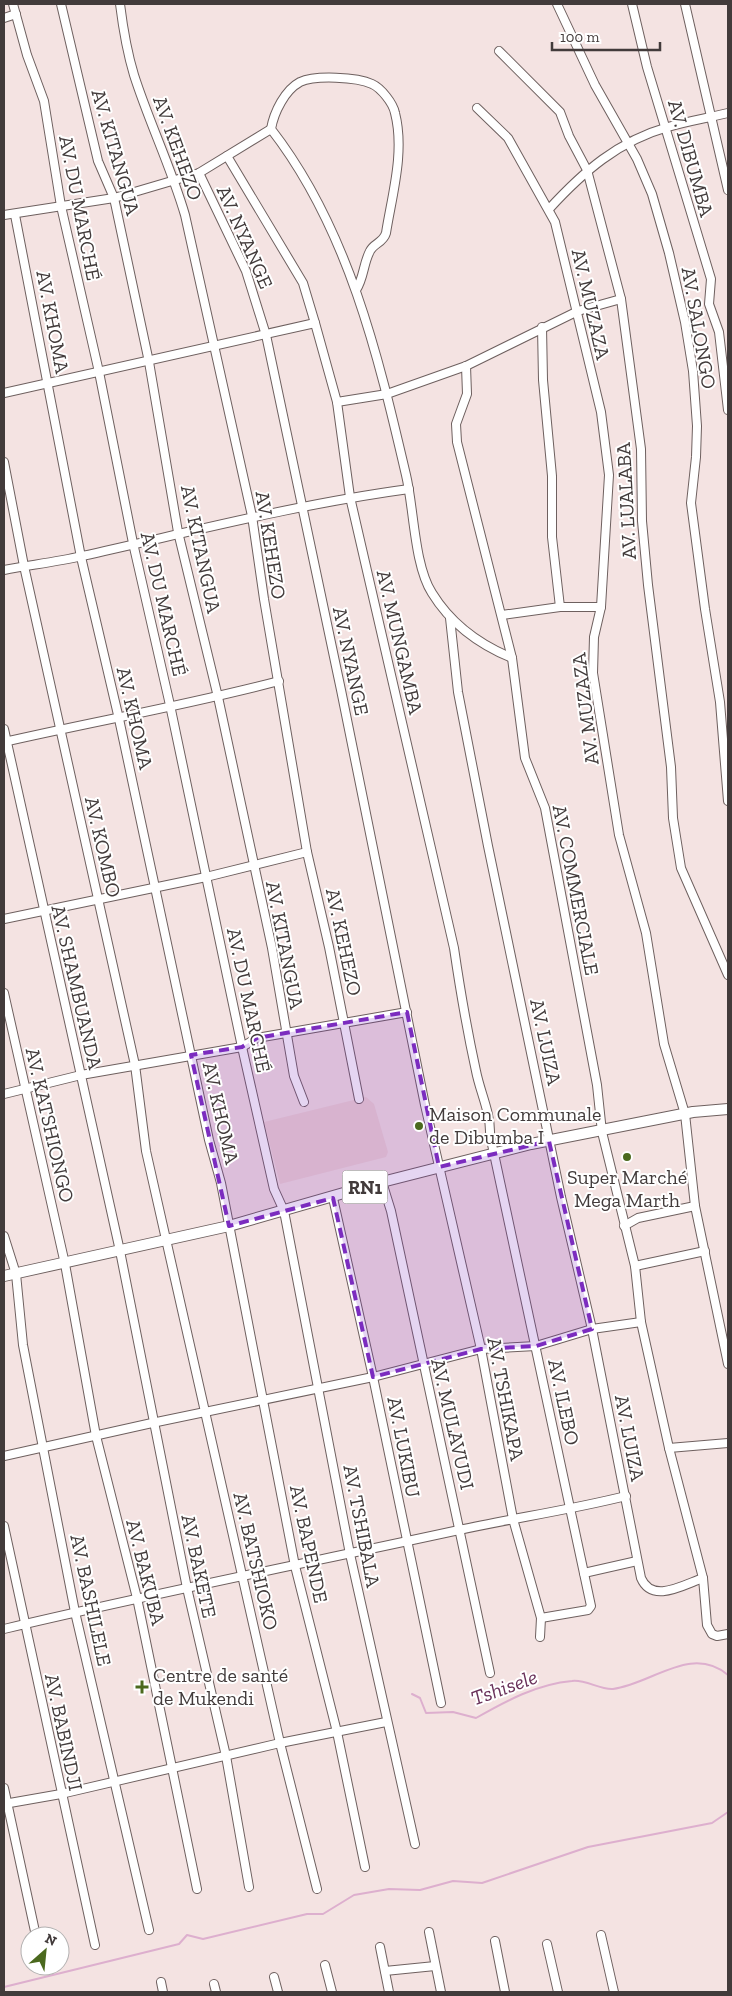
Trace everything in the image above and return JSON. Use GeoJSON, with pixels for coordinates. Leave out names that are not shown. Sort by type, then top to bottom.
{"type":"FeatureCollection","features":[{"type":"Feature","properties":{"kind":"highway","name":"RN1"},"geometry":{"type":"LineString","coordinates":[[4,1276],[65,1264],[229,1226],[333,1198],[382,1182],[550,1140],[602,1132],[685,1114],[728,1109]]}},
{"type":"Feature","properties":{"kind":"street","name":"AV. DU MARCHÉ"},"geometry":{"type":"LineString","coordinates":[[14,4],[44,101],[61,206],[99,372],[133,544],[170,705],[274,1189],[284,1211]]}},
{"type":"Feature","properties":{"kind":"street","name":"AV. KITANGUA"},"geometry":{"type":"LineString","coordinates":[[61,4],[98,160],[114,198],[149,362],[178,532],[218,697],[272,948],[285,1033],[294,1076],[304,1102]]}},
{"type":"Feature","properties":{"kind":"street","name":"AV. KEHEZO"},"geometry":{"type":"LineString","coordinates":[[120,4],[124,34],[134,74],[174,178],[185,215],[212,346],[252,516],[264,599],[307,852],[359,1099]]}},
{"type":"Feature","properties":{"kind":"street","name":"AV. SALONGO"},"geometry":{"type":"LineString","coordinates":[[557,4],[595,85],[637,159],[652,194],[686,322],[693,371],[696,457],[691,504],[720,702],[728,801]]}},
{"type":"Feature","properties":{"kind":"street","name":"AV. DIBUMBA"},"geometry":{"type":"LineString","coordinates":[[632,4],[647,66],[711,279],[709,304],[719,332],[728,410]]}},
{"type":"Feature","properties":{"kind":"street"},"geometry":{"type":"LineString","coordinates":[[685,4],[728,190]]}},
{"type":"Feature","properties":{"kind":"street"},"geometry":{"type":"LineString","coordinates":[[4,18],[16,14]]}},
{"type":"Feature","properties":{"kind":"street","name":"AV. LUALABA"},"geometry":{"type":"LineString","coordinates":[[499,51],[560,112],[569,136],[587,170],[621,299],[641,449],[642,520],[645,558],[671,767],[674,826],[681,868],[728,975]]}},
{"type":"Feature","properties":{"kind":"street"},"geometry":{"type":"LineString","coordinates":[[356,290],[361,281],[371,250],[382,241],[386,233],[398,157],[395,112],[390,101],[374,84],[365,81],[339,78],[300,82],[291,89],[273,114],[271,128],[290,153],[322,211],[356,290],[387,394],[409,489],[422,570],[431,591],[450,618],[485,647],[512,658]]}},
{"type":"Feature","properties":{"kind":"street","name":"AV. MUZAZA"},"geometry":{"type":"LineString","coordinates":[[476,108],[508,138],[555,222],[578,311],[585,354],[601,412],[609,475],[601,608],[594,637],[593,673],[619,835],[646,933],[664,1044],[685,1114],[694,1206],[728,1364]]}},
{"type":"Feature","properties":{"kind":"street"},"geometry":{"type":"LineString","coordinates":[[549,209],[587,170],[627,142],[666,127],[728,113]]}},
{"type":"Feature","properties":{"kind":"street"},"geometry":{"type":"LineString","coordinates":[[4,215],[114,198],[174,178],[199,173],[271,128]]}},
{"type":"Feature","properties":{"kind":"street","name":"AV. MUNGAMBA"},"geometry":{"type":"LineString","coordinates":[[227,156],[303,283],[337,402],[350,497],[454,948],[465,1020],[482,1098],[489,1115],[490,1135],[495,1153]]}},
{"type":"Feature","properties":{"kind":"street","name":"AV. NYANGE"},"geometry":{"type":"LineString","coordinates":[[199,173],[246,271],[266,335],[301,507],[342,690],[439,1167]]}},
{"type":"Feature","properties":{"kind":"street","name":"AV. KHOMA"},"geometry":{"type":"LineString","coordinates":[[16,214],[81,556],[119,718],[229,1226]]}},
{"type":"Feature","properties":{"kind":"street"},"geometry":{"type":"LineString","coordinates":[[337,402],[387,394],[466,366],[578,311],[621,299]]}},
{"type":"Feature","properties":{"kind":"street"},"geometry":{"type":"LineString","coordinates":[[4,393],[149,362],[315,322]]}},
{"type":"Feature","properties":{"kind":"street"},"geometry":{"type":"LineString","coordinates":[[542,328],[543,380],[552,476],[552,537],[560,607]]}},
{"type":"Feature","properties":{"kind":"street","name":"AV. COMMERCIALE"},"geometry":{"type":"LineString","coordinates":[[466,366],[467,394],[456,424],[457,442],[512,658],[525,758],[545,808],[597,1085],[602,1132],[635,1266],[641,1322],[669,1448],[703,1578],[707,1625],[712,1634],[718,1636],[728,1634]]}},
{"type":"Feature","properties":{"kind":"street","name":"AV. KOMBO"},"geometry":{"type":"LineString","coordinates":[[4,462],[24,566],[135,1065],[146,1151],[168,1239]]}},
{"type":"Feature","properties":{"kind":"street"},"geometry":{"type":"LineString","coordinates":[[4,570],[81,556],[252,516],[350,497],[409,489]]}},
{"type":"Feature","properties":{"kind":"street"},"geometry":{"type":"LineString","coordinates":[[502,616],[560,607],[601,608]]}},
{"type":"Feature","properties":{"kind":"street","name":"AV. LUIZA"},"geometry":{"type":"LineString","coordinates":[[450,618],[458,692],[550,1140],[592,1329],[644,1587],[652,1591],[662,1592],[703,1578]]}},
{"type":"Feature","properties":{"kind":"street"},"geometry":{"type":"LineString","coordinates":[[5,742],[119,718],[170,705],[218,697],[279,681]]}},
{"type":"Feature","properties":{"kind":"street","name":"AV. SHAMBUANDA"},"geometry":{"type":"LineString","coordinates":[[4,729],[5,742],[42,910],[120,1251]]}},
{"type":"Feature","properties":{"kind":"street"},"geometry":{"type":"LineString","coordinates":[[4,919],[206,877],[307,852]]}},
{"type":"Feature","properties":{"kind":"street","name":"AV. KATSHIONGO"},"geometry":{"type":"LineString","coordinates":[[4,993],[65,1264]]}},
{"type":"Feature","properties":{"kind":"street"},"geometry":{"type":"LineString","coordinates":[[4,1094],[81,1075],[242,1047],[257,1038],[407,1012]]}},
{"type":"Feature","properties":{"kind":"street","name":"AV. ILEBO"},"geometry":{"type":"LineString","coordinates":[[495,1153],[591,1608],[541,1618]]}},
{"type":"Feature","properties":{"kind":"street","name":"AV. TSHIKAPA"},"geometry":{"type":"LineString","coordinates":[[439,1167],[481,1349],[513,1519],[541,1618],[540,1638]]}},
{"type":"Feature","properties":{"kind":"street","name":"AV. MULAVUDI"},"geometry":{"type":"LineString","coordinates":[[382,1182],[391,1211],[490,1673]]}},
{"type":"Feature","properties":{"kind":"street","name":"AV. LUKIBU"},"geometry":{"type":"LineString","coordinates":[[333,1198],[373,1377],[441,1704]]}},
{"type":"Feature","properties":{"kind":"street"},"geometry":{"type":"LineString","coordinates":[[624,1226],[638,1218],[694,1206]]}},
{"type":"Feature","properties":{"kind":"street","name":"AV. TSHIBALA"},"geometry":{"type":"LineString","coordinates":[[284,1211],[320,1388],[350,1554],[386,1722],[415,1844]]}},
{"type":"Feature","properties":{"kind":"street","name":"AV. BAPENDE"},"geometry":{"type":"LineString","coordinates":[[229,1226],[295,1566],[336,1732],[365,1867]]}},
{"type":"Feature","properties":{"kind":"street","name":"AV. BASHILELE"},"geometry":{"type":"LineString","coordinates":[[4,1236],[16,1274],[23,1346],[75,1612],[149,1930]]}},
{"type":"Feature","properties":{"kind":"street","name":"AV. BATSHIOKO"},"geometry":{"type":"LineString","coordinates":[[168,1239],[280,1743],[317,1889]]}},
{"type":"Feature","properties":{"kind":"street","name":"AV. BAKETE"},"geometry":{"type":"LineString","coordinates":[[120,1251],[152,1422],[187,1588],[226,1756],[248,1887]]}},
{"type":"Feature","properties":{"kind":"street"},"geometry":{"type":"LineString","coordinates":[[635,1266],[705,1251]]}},
{"type":"Feature","properties":{"kind":"street","name":"AV. BAKUBA"},"geometry":{"type":"LineString","coordinates":[[65,1264],[96,1436],[137,1598],[174,1768],[197,1889]]}},
{"type":"Feature","properties":{"kind":"street"},"geometry":{"type":"LineString","coordinates":[[4,1456],[152,1422],[206,1413],[373,1377],[481,1349],[536,1346],[592,1329],[641,1322]]}},
{"type":"Feature","properties":{"kind":"street"},"geometry":{"type":"LineString","coordinates":[[669,1448],[728,1443]]}},
{"type":"Feature","properties":{"kind":"street"},"geometry":{"type":"LineString","coordinates":[[4,1629],[137,1598],[513,1519],[570,1510],[626,1496]]}},
{"type":"Feature","properties":{"kind":"street","name":"AV. BABINDJI"},"geometry":{"type":"LineString","coordinates":[[4,1526],[95,1945]]}},
{"type":"Feature","properties":{"kind":"street"},"geometry":{"type":"LineString","coordinates":[[584,1574],[638,1561]]}},
{"type":"Feature","properties":{"kind":"street"},"geometry":{"type":"LineString","coordinates":[[6,1804],[115,1782],[280,1743],[386,1722]]}},
{"type":"Feature","properties":{"kind":"street"},"geometry":{"type":"LineString","coordinates":[[4,1788],[34,1926]]}},
{"type":"Feature","properties":{"kind":"street"},"geometry":{"type":"LineString","coordinates":[[429,1932],[441,1992]]}},
{"type":"Feature","properties":{"kind":"street"},"geometry":{"type":"LineString","coordinates":[[601,1935],[614,1992]]}},
{"type":"Feature","properties":{"kind":"street"},"geometry":{"type":"LineString","coordinates":[[495,1941],[505,1992]]}},
{"type":"Feature","properties":{"kind":"street"},"geometry":{"type":"LineString","coordinates":[[547,1944],[558,1992]]}},
{"type":"Feature","properties":{"kind":"street"},"geometry":{"type":"LineString","coordinates":[[380,1947],[389,1992]]}},
{"type":"Feature","properties":{"kind":"street"},"geometry":{"type":"LineString","coordinates":[[325,1965],[332,1992]]}},
{"type":"Feature","properties":{"kind":"street"},"geometry":{"type":"LineString","coordinates":[[385,1971],[435,1966]]}},
{"type":"Feature","properties":{"kind":"street"},"geometry":{"type":"LineString","coordinates":[[274,1977],[278,1992]]}},
{"type":"Feature","properties":{"kind":"street"},"geometry":{"type":"LineString","coordinates":[[161,1982],[163,1992]]}},
{"type":"Feature","properties":{"kind":"highlighted area"},"geometry":{"type":"Polygon","coordinates":[[[407,1012],[439,1167],[549,1141],[592,1329],[536,1346],[481,1349],[373,1377],[333,1198],[229,1226],[191,1055],[242,1047],[257,1038],[407,1012]]]}},
{"type":"Feature","properties":{"kind":"shaded area"},"geometry":{"type":"Polygon","coordinates":[[[366,1097],[374,1104],[388,1152],[386,1157],[280,1184],[264,1122],[366,1097]]]}},
{"type":"Feature","properties":{"kind":"waterway","name":"Tshisele"},"geometry":{"type":"LineString","coordinates":[[412,1694],[420,1698],[426,1713],[453,1712],[476,1718],[522,1694],[559,1683],[577,1681],[613,1689],[628,1686],[686,1664],[700,1663],[714,1666],[728,1675]]}},
{"type":"Feature","properties":{"kind":"waterway"},"geometry":{"type":"LineString","coordinates":[[4,1987],[179,1944],[187,1935],[203,1939],[307,1914],[323,1914],[354,1895],[389,1889],[420,1890],[453,1881],[482,1883],[588,1847],[712,1823],[728,1812]]}},
{"type":"Feature","properties":{"kind":"place","name":"Maison Communale de Dibumba I"},"geometry":{"type":"Point","coordinates":[419,1126]}},
{"type":"Feature","properties":{"kind":"place","name":"Super Marché Mega Marth"},"geometry":{"type":"Point","coordinates":[627,1157]}},
{"type":"Feature","properties":{"kind":"place","name":"Centre de santé de Mukendi"},"geometry":{"type":"Point","coordinates":[142,1687]}}]}
